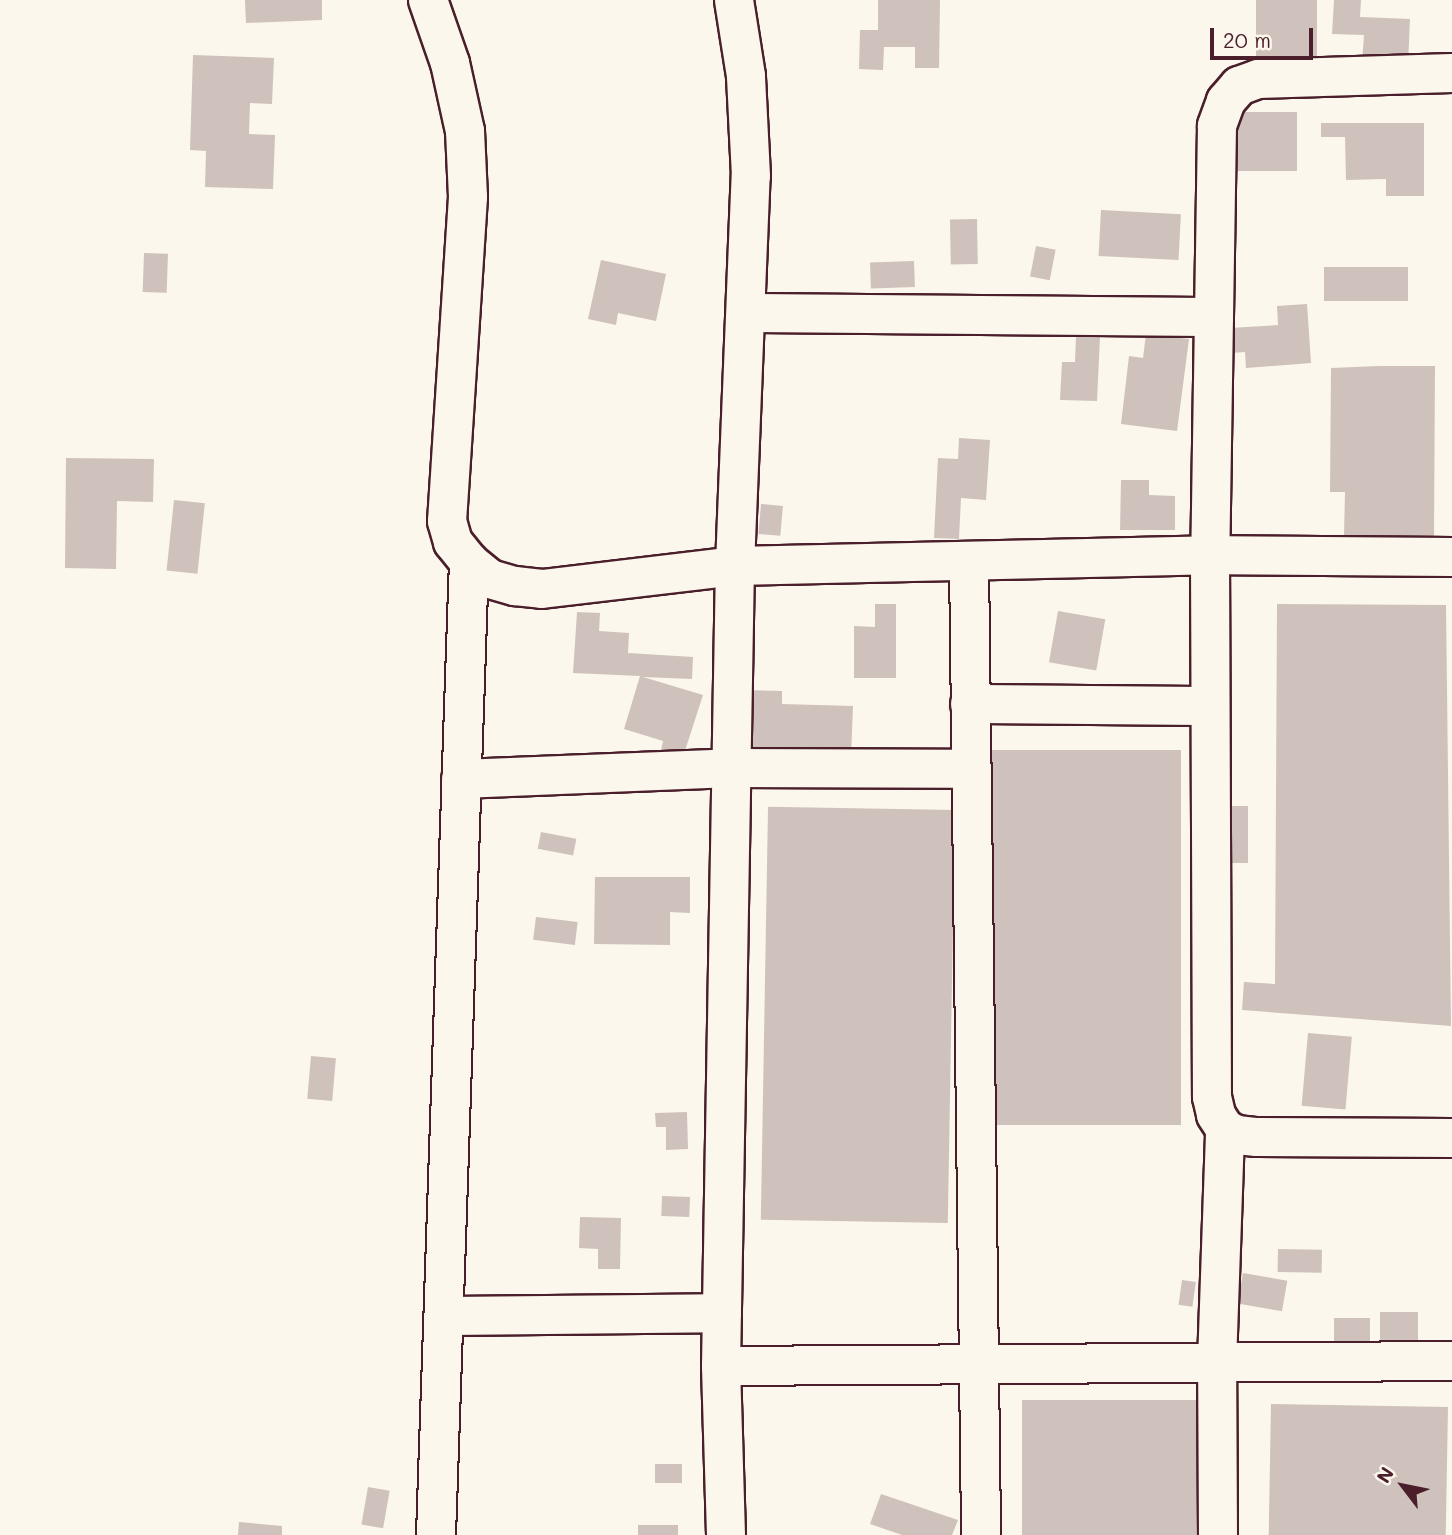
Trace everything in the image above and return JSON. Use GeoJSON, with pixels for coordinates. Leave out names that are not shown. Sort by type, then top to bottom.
{"type":"FeatureCollection","features":[{"type":"Feature","properties":{"kind":"street"},"geometry":{"type":"LineString","coordinates":[[428,0],[450,63],[465,131],[468,197],[446,521],[453,542],[469,562],[490,579],[515,586],[542,589],[735,566],[1210,555],[1452,557]]}},
{"type":"Feature","properties":{"kind":"street"},"geometry":{"type":"LineString","coordinates":[[726,1535],[722,1313],[735,566],[751,176],[747,76],[734,0]]}},
{"type":"Feature","properties":{"kind":"street"},"geometry":{"type":"LineString","coordinates":[[1452,73],[1258,79],[1239,86],[1226,101],[1217,126],[1210,555],[1212,1097],[1216,1115],[1225,1129],[1237,1135],[1257,1137],[1452,1138]]}},
{"type":"Feature","properties":{"kind":"street"},"geometry":{"type":"LineString","coordinates":[[746,313],[1214,317]]}},
{"type":"Feature","properties":{"kind":"street"},"geometry":{"type":"LineString","coordinates":[[969,561],[981,1535]]}},
{"type":"Feature","properties":{"kind":"street"},"geometry":{"type":"LineString","coordinates":[[436,1535],[469,562]]}},
{"type":"Feature","properties":{"kind":"street"},"geometry":{"type":"LineString","coordinates":[[970,704],[1210,706]]}},
{"type":"Feature","properties":{"kind":"street"},"geometry":{"type":"LineString","coordinates":[[461,779],[732,768],[971,769]]}},
{"type":"Feature","properties":{"kind":"street"},"geometry":{"type":"LineString","coordinates":[[1219,1535],[1217,1363],[1225,1129]]}},
{"type":"Feature","properties":{"kind":"street"},"geometry":{"type":"LineString","coordinates":[[444,1316],[722,1313]]}},
{"type":"Feature","properties":{"kind":"street"},"geometry":{"type":"LineString","coordinates":[[722,1366],[1452,1361]]}},
{"type":"Feature","properties":{"kind":"building"},"geometry":{"type":"Polygon","coordinates":[[[245,0],[322,0],[322,20],[246,23],[245,0]]]}},
{"type":"Feature","properties":{"kind":"building"},"geometry":{"type":"Polygon","coordinates":[[[878,0],[940,0],[939,68],[915,68],[915,47],[884,47],[883,70],[859,69],[860,30],[878,30],[878,0]]]}},
{"type":"Feature","properties":{"kind":"building"},"geometry":{"type":"Polygon","coordinates":[[[1256,0],[1317,0],[1317,64],[1256,64],[1256,0]]]}},
{"type":"Feature","properties":{"kind":"building"},"geometry":{"type":"Polygon","coordinates":[[[1334,0],[1361,0],[1360,17],[1410,19],[1408,65],[1362,63],[1364,35],[1332,34],[1334,0]]]}},
{"type":"Feature","properties":{"kind":"building"},"geometry":{"type":"Polygon","coordinates":[[[193,55],[274,58],[272,104],[250,103],[249,134],[275,135],[273,189],[205,187],[206,151],[190,150],[193,55]]]}},
{"type":"Feature","properties":{"kind":"building"},"geometry":{"type":"Polygon","coordinates":[[[1225,112],[1297,112],[1297,171],[1225,171],[1225,112]]]}},
{"type":"Feature","properties":{"kind":"building"},"geometry":{"type":"Polygon","coordinates":[[[1321,123],[1424,123],[1424,196],[1386,196],[1386,179],[1346,180],[1345,137],[1321,137],[1321,123]]]}},
{"type":"Feature","properties":{"kind":"building"},"geometry":{"type":"Polygon","coordinates":[[[1101,210],[1181,214],[1178,260],[1099,256],[1101,210]]]}},
{"type":"Feature","properties":{"kind":"building"},"geometry":{"type":"Polygon","coordinates":[[[950,219],[977,219],[978,264],[951,264],[950,219]]]}},
{"type":"Feature","properties":{"kind":"building"},"geometry":{"type":"Polygon","coordinates":[[[1036,246],[1056,250],[1050,280],[1030,276],[1036,246]]]}},
{"type":"Feature","properties":{"kind":"building"},"geometry":{"type":"Polygon","coordinates":[[[144,253],[168,254],[167,293],[143,292],[144,253]]]}},
{"type":"Feature","properties":{"kind":"building"},"geometry":{"type":"Polygon","coordinates":[[[601,260],[666,274],[656,321],[618,313],[616,325],[588,319],[601,260]]]}},
{"type":"Feature","properties":{"kind":"building"},"geometry":{"type":"Polygon","coordinates":[[[914,261],[915,287],[871,289],[870,263],[914,261]]]}},
{"type":"Feature","properties":{"kind":"building"},"geometry":{"type":"Polygon","coordinates":[[[1324,267],[1408,267],[1408,301],[1324,301],[1324,267]]]}},
{"type":"Feature","properties":{"kind":"building"},"geometry":{"type":"Polygon","coordinates":[[[1307,304],[1311,363],[1246,368],[1245,352],[1231,353],[1230,328],[1278,325],[1277,306],[1307,304]]]}},
{"type":"Feature","properties":{"kind":"building"},"geometry":{"type":"Polygon","coordinates":[[[1146,334],[1189,339],[1177,431],[1121,424],[1129,356],[1143,358],[1146,334]]]}},
{"type":"Feature","properties":{"kind":"building"},"geometry":{"type":"Polygon","coordinates":[[[1076,337],[1100,337],[1097,401],[1060,400],[1062,362],[1075,362],[1076,337]]]}},
{"type":"Feature","properties":{"kind":"building"},"geometry":{"type":"Polygon","coordinates":[[[1435,366],[1434,536],[1344,535],[1345,492],[1330,492],[1331,368],[1435,366]]]}},
{"type":"Feature","properties":{"kind":"building"},"geometry":{"type":"Polygon","coordinates":[[[959,438],[990,440],[986,500],[961,498],[959,539],[934,538],[938,458],[958,459],[959,438]]]}},
{"type":"Feature","properties":{"kind":"building"},"geometry":{"type":"Polygon","coordinates":[[[66,458],[154,459],[153,502],[117,501],[116,569],[65,568],[66,458]]]}},
{"type":"Feature","properties":{"kind":"building"},"geometry":{"type":"Polygon","coordinates":[[[1121,480],[1149,480],[1149,495],[1175,496],[1175,530],[1120,530],[1121,480]]]}},
{"type":"Feature","properties":{"kind":"building"},"geometry":{"type":"Polygon","coordinates":[[[174,500],[205,503],[197,574],[167,571],[174,500]]]}},
{"type":"Feature","properties":{"kind":"building"},"geometry":{"type":"Polygon","coordinates":[[[761,504],[783,506],[780,536],[758,534],[761,504]]]}},
{"type":"Feature","properties":{"kind":"building"},"geometry":{"type":"Polygon","coordinates":[[[875,604],[896,604],[896,678],[854,678],[854,626],[875,627],[875,604]]]}},
{"type":"Feature","properties":{"kind":"building"},"geometry":{"type":"Polygon","coordinates":[[[1277,604],[1446,605],[1451,1026],[1242,1010],[1244,982],[1275,984],[1277,604]]]}},
{"type":"Feature","properties":{"kind":"building"},"geometry":{"type":"Polygon","coordinates":[[[1058,611],[1105,619],[1096,671],[1049,662],[1058,611]]]}},
{"type":"Feature","properties":{"kind":"building"},"geometry":{"type":"Polygon","coordinates":[[[577,612],[600,613],[599,631],[629,633],[628,653],[693,657],[692,679],[643,677],[703,695],[683,757],[661,750],[663,741],[624,729],[640,676],[573,673],[577,612]]]}},
{"type":"Feature","properties":{"kind":"building"},"geometry":{"type":"Polygon","coordinates":[[[735,690],[782,691],[782,704],[853,706],[851,757],[733,755],[735,690]]]}},
{"type":"Feature","properties":{"kind":"building"},"geometry":{"type":"Polygon","coordinates":[[[992,750],[1181,750],[1181,1125],[992,1125],[992,750]]]}},
{"type":"Feature","properties":{"kind":"building"},"geometry":{"type":"Polygon","coordinates":[[[1213,806],[1248,806],[1248,863],[1213,863],[1213,806]]]}},
{"type":"Feature","properties":{"kind":"building"},"geometry":{"type":"Polygon","coordinates":[[[768,807],[955,810],[948,1223],[761,1220],[768,807]]]}},
{"type":"Feature","properties":{"kind":"building"},"geometry":{"type":"Polygon","coordinates":[[[541,832],[576,839],[573,856],[538,849],[541,832]]]}},
{"type":"Feature","properties":{"kind":"building"},"geometry":{"type":"Polygon","coordinates":[[[595,877],[690,877],[690,913],[670,912],[670,945],[594,944],[595,877]]]}},
{"type":"Feature","properties":{"kind":"building"},"geometry":{"type":"Polygon","coordinates":[[[536,917],[578,922],[575,945],[533,940],[536,917]]]}},
{"type":"Feature","properties":{"kind":"building"},"geometry":{"type":"Polygon","coordinates":[[[1308,1033],[1352,1037],[1345,1110],[1302,1106],[1308,1033]]]}},
{"type":"Feature","properties":{"kind":"building"},"geometry":{"type":"Polygon","coordinates":[[[311,1056],[336,1058],[332,1101],[307,1099],[311,1056]]]}},
{"type":"Feature","properties":{"kind":"building"},"geometry":{"type":"Polygon","coordinates":[[[687,1112],[688,1149],[666,1150],[666,1127],[656,1127],[655,1113],[687,1112]]]}},
{"type":"Feature","properties":{"kind":"building"},"geometry":{"type":"Polygon","coordinates":[[[662,1196],[690,1197],[689,1217],[661,1216],[662,1196]]]}},
{"type":"Feature","properties":{"kind":"building"},"geometry":{"type":"Polygon","coordinates":[[[580,1217],[621,1218],[620,1269],[598,1269],[598,1249],[579,1248],[580,1217]]]}},
{"type":"Feature","properties":{"kind":"building"},"geometry":{"type":"Polygon","coordinates":[[[1278,1249],[1322,1250],[1322,1273],[1278,1272],[1278,1249]]]}},
{"type":"Feature","properties":{"kind":"building"},"geometry":{"type":"Polygon","coordinates":[[[1243,1273],[1287,1281],[1282,1311],[1238,1304],[1243,1273]]]}},
{"type":"Feature","properties":{"kind":"building"},"geometry":{"type":"Polygon","coordinates":[[[1182,1280],[1196,1282],[1192,1307],[1179,1305],[1182,1280]]]}},
{"type":"Feature","properties":{"kind":"building"},"geometry":{"type":"Polygon","coordinates":[[[1380,1312],[1418,1312],[1418,1346],[1380,1346],[1380,1312]]]}},
{"type":"Feature","properties":{"kind":"building"},"geometry":{"type":"Polygon","coordinates":[[[1334,1318],[1370,1318],[1370,1341],[1334,1341],[1334,1318]]]}},
{"type":"Feature","properties":{"kind":"building"},"geometry":{"type":"Polygon","coordinates":[[[1022,1400],[1210,1400],[1210,1535],[1022,1535],[1022,1400]]]}},
{"type":"Feature","properties":{"kind":"building"},"geometry":{"type":"Polygon","coordinates":[[[1271,1404],[1448,1407],[1446,1535],[1269,1535],[1271,1404]]]}},
{"type":"Feature","properties":{"kind":"building"},"geometry":{"type":"Polygon","coordinates":[[[655,1464],[682,1464],[682,1483],[655,1483],[655,1464]]]}},
{"type":"Feature","properties":{"kind":"building"},"geometry":{"type":"Polygon","coordinates":[[[368,1487],[390,1491],[383,1528],[361,1524],[368,1487]]]}},
{"type":"Feature","properties":{"kind":"building"},"geometry":{"type":"Polygon","coordinates":[[[881,1494],[958,1520],[952,1535],[902,1535],[870,1524],[881,1494]]]}},
{"type":"Feature","properties":{"kind":"building"},"geometry":{"type":"Polygon","coordinates":[[[239,1522],[282,1526],[282,1535],[238,1535],[239,1522]]]}},
{"type":"Feature","properties":{"kind":"building"},"geometry":{"type":"Polygon","coordinates":[[[638,1525],[678,1525],[678,1535],[638,1535],[638,1525]]]}}]}
